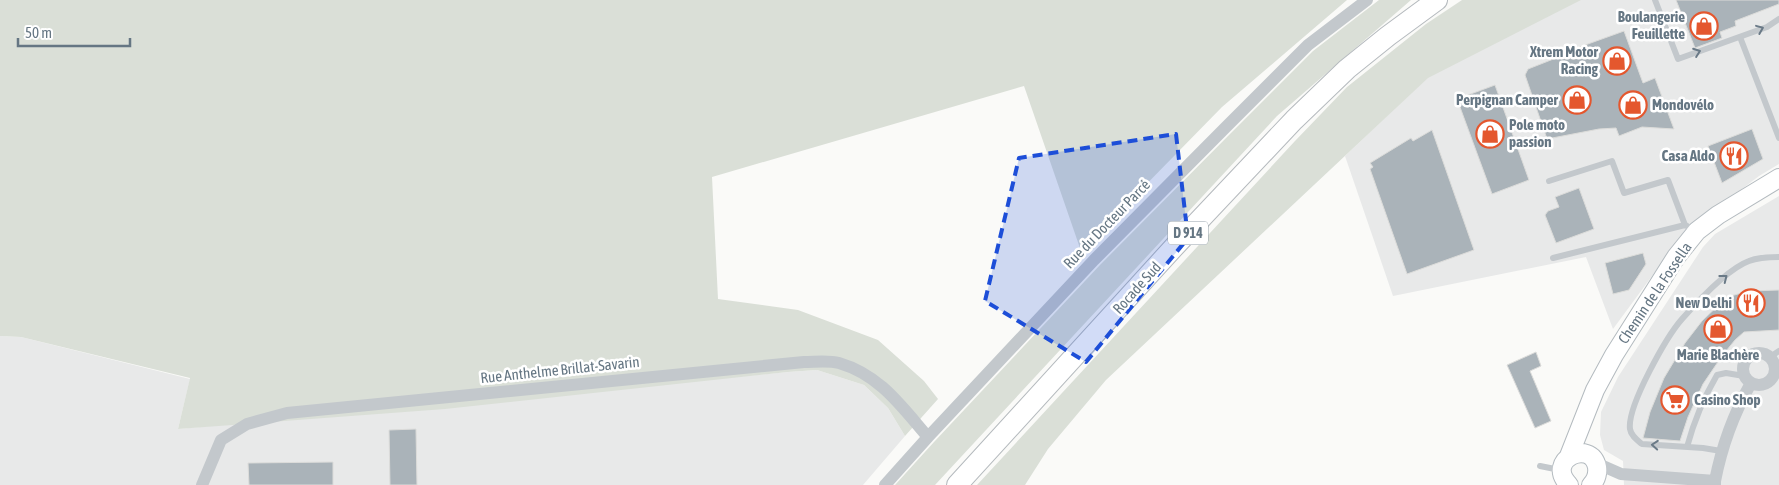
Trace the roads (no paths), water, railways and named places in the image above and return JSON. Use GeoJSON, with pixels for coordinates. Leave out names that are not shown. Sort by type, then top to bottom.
{"type":"FeatureCollection","features":[{"type":"Feature","properties":{"kind":"main road","name":"Rocade Sud"},"geometry":{"type":"LineString","coordinates":[[957,485],[1175,246],[1294,120],[1347,69],[1437,0]]}},
{"type":"Feature","properties":{"kind":"street","name":"Rue du Docteur Parcé"},"geometry":{"type":"LineString","coordinates":[[885,485],[1094,260],[1266,86],[1308,45],[1367,0]]}},
{"type":"Feature","properties":{"kind":"street","name":"Chemin de la Fossella"},"geometry":{"type":"LineString","coordinates":[[1567,476],[1594,390],[1676,257],[1691,228],[1718,215],[1779,178]]}},
{"type":"Feature","properties":{"kind":"street"},"geometry":{"type":"LineString","coordinates":[[1760,353],[1776,361],[1773,378],[1765,384],[1755,385],[1748,379],[1744,365],[1750,356],[1760,353]]}},
{"type":"Feature","properties":{"kind":"street","name":"Rue Anthelme Brillat-Savarin"},"geometry":{"type":"LineString","coordinates":[[202,485],[221,440],[247,424],[287,413],[804,362],[837,363],[862,372],[886,388],[928,437]]}},
{"type":"Feature","properties":{"kind":"street"},"geometry":{"type":"LineString","coordinates":[[1567,476],[1579,453],[1620,474],[1715,483],[1721,451],[1748,379]]}},
{"type":"Feature","properties":{"kind":"street","name":"Chemin de la Fossella"},"geometry":{"type":"LineString","coordinates":[[1585,417],[1592,459],[1598,473],[1592,484]]}},
{"type":"Feature","properties":{"kind":"street"},"geometry":{"type":"LineString","coordinates":[[1592,484],[1620,474]]}},
{"type":"Feature","properties":{"kind":"lane"},"geometry":{"type":"LineString","coordinates":[[1655,0],[1678,59],[1767,27],[1779,19]]}},
{"type":"Feature","properties":{"kind":"lane"},"geometry":{"type":"LineString","coordinates":[[1740,37],[1779,138]]}},
{"type":"Feature","properties":{"kind":"lane"},"geometry":{"type":"LineString","coordinates":[[1549,181],[1612,161],[1624,193],[1668,180],[1691,228],[1553,258]]}},
{"type":"Feature","properties":{"kind":"lane"},"geometry":{"type":"LineString","coordinates":[[1721,451],[1642,444],[1635,439],[1630,429],[1634,410],[1642,386],[1662,348],[1681,320],[1711,288],[1747,261],[1763,257],[1779,257]]}},
{"type":"Feature","properties":{"kind":"lane"},"geometry":{"type":"LineString","coordinates":[[1687,447],[1692,425],[1701,403],[1717,375],[1726,372],[1748,379]]}},
{"type":"Feature","properties":{"kind":"lane"},"geometry":{"type":"LineString","coordinates":[[1540,466],[1567,476]]}},
{"type":"Feature","properties":{"kind":"place","name":"Boulangerie Feuillette"},"geometry":{"type":"Point","coordinates":[1704,26]}},
{"type":"Feature","properties":{"kind":"place","name":"Xtrem Motor Racing"},"geometry":{"type":"Point","coordinates":[1617,61]}},
{"type":"Feature","properties":{"kind":"place","name":"Perpignan Camper"},"geometry":{"type":"Point","coordinates":[1577,100]}},
{"type":"Feature","properties":{"kind":"place","name":"Mondovélo"},"geometry":{"type":"Point","coordinates":[1633,105]}},
{"type":"Feature","properties":{"kind":"place","name":"Pole moto passion"},"geometry":{"type":"Point","coordinates":[1490,134]}},
{"type":"Feature","properties":{"kind":"place","name":"Casa Aldo"},"geometry":{"type":"Point","coordinates":[1734,156]}},
{"type":"Feature","properties":{"kind":"place","name":"New Delhi"},"geometry":{"type":"Point","coordinates":[1751,303]}},
{"type":"Feature","properties":{"kind":"place","name":"Marie Blachère"},"geometry":{"type":"Point","coordinates":[1718,329]}},
{"type":"Feature","properties":{"kind":"place","name":"Casino Shop"},"geometry":{"type":"Point","coordinates":[1675,400]}}]}
